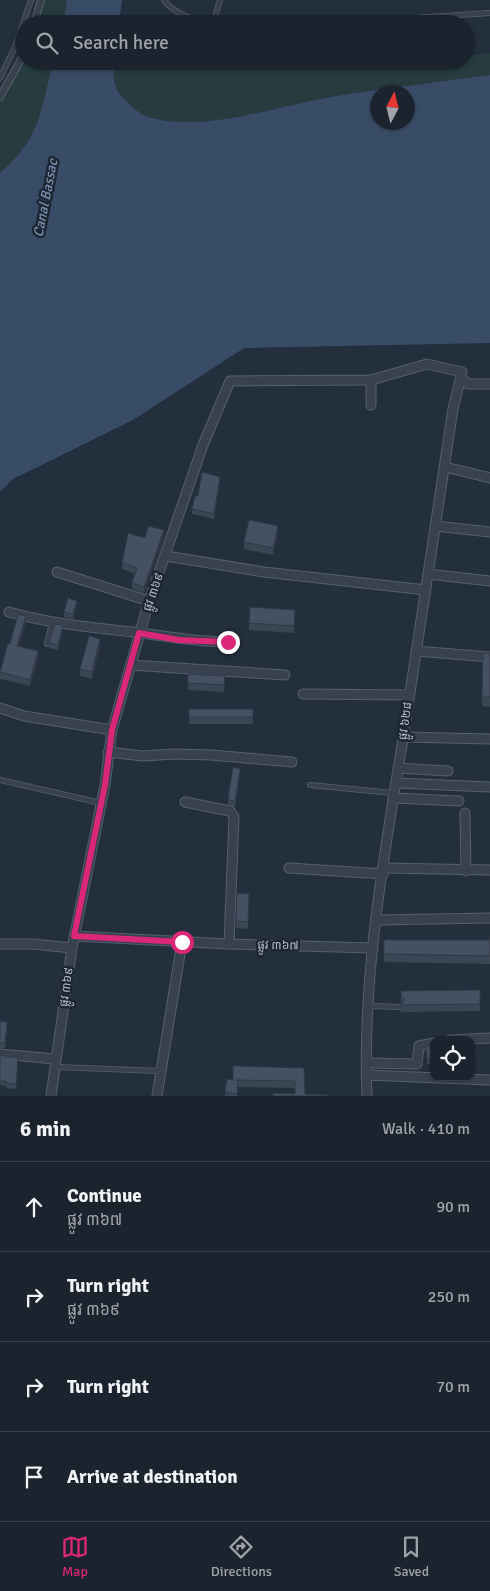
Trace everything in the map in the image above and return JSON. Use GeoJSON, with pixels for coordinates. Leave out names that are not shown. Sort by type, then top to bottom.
{"type":"FeatureCollection","features":[{"type":"Feature","properties":{"kind":"street"},"geometry":{"type":"LineString","coordinates":[[36,15],[40,0]]}},
{"type":"Feature","properties":{"kind":"street"},"geometry":{"type":"LineString","coordinates":[[0,97],[15,70]]}},
{"type":"Feature","properties":{"kind":"street","name":"ផ្លូវ ៣៦៩"},"geometry":{"type":"LineString","coordinates":[[51,1096],[74,936],[102,803],[112,730],[149,601],[203,445],[230,381],[371,380],[399,374],[427,364],[462,372],[461,378]]}},
{"type":"Feature","properties":{"kind":"street"},"geometry":{"type":"LineString","coordinates":[[461,378],[468,384],[490,384]]}},
{"type":"Feature","properties":{"kind":"street","name":"ផ្លូវ ៦២៨"},"geometry":{"type":"LineString","coordinates":[[367,1096],[368,1006],[377,944],[377,920],[383,871],[393,795],[445,467],[452,409],[461,378]]}},
{"type":"Feature","properties":{"kind":"street"},"geometry":{"type":"LineString","coordinates":[[371,380],[371,405]]}},
{"type":"Feature","properties":{"kind":"street"},"geometry":{"type":"LineString","coordinates":[[445,467],[490,478]]}},
{"type":"Feature","properties":{"kind":"street"},"geometry":{"type":"LineString","coordinates":[[436,526],[490,532]]}},
{"type":"Feature","properties":{"kind":"street"},"geometry":{"type":"LineString","coordinates":[[166,556],[264,572],[426,590]]}},
{"type":"Feature","properties":{"kind":"street"},"geometry":{"type":"LineString","coordinates":[[57,572],[149,601]]}},
{"type":"Feature","properties":{"kind":"street"},"geometry":{"type":"LineString","coordinates":[[428,574],[490,581]]}},
{"type":"Feature","properties":{"kind":"street"},"geometry":{"type":"LineString","coordinates":[[9,612],[52,623],[139,633],[186,641],[228,642]]}},
{"type":"Feature","properties":{"kind":"street"},"geometry":{"type":"LineString","coordinates":[[416,651],[490,657]]}},
{"type":"Feature","properties":{"kind":"street"},"geometry":{"type":"LineString","coordinates":[[130,665],[285,675]]}},
{"type":"Feature","properties":{"kind":"street"},"geometry":{"type":"LineString","coordinates":[[303,694],[409,695]]}},
{"type":"Feature","properties":{"kind":"street"},"geometry":{"type":"LineString","coordinates":[[0,708],[24,716],[112,730]]}},
{"type":"Feature","properties":{"kind":"street"},"geometry":{"type":"LineString","coordinates":[[403,737],[490,739]]}},
{"type":"Feature","properties":{"kind":"street"},"geometry":{"type":"LineString","coordinates":[[108,752],[144,756],[174,754],[211,755],[292,762]]}},
{"type":"Feature","properties":{"kind":"street"},"geometry":{"type":"LineString","coordinates":[[398,768],[448,771]]}},
{"type":"Feature","properties":{"kind":"street"},"geometry":{"type":"LineString","coordinates":[[396,782],[490,787]]}},
{"type":"Feature","properties":{"kind":"street"},"geometry":{"type":"LineString","coordinates":[[393,795],[459,800]]}},
{"type":"Feature","properties":{"kind":"street"},"geometry":{"type":"LineString","coordinates":[[185,802],[230,811],[234,817],[229,944]]}},
{"type":"Feature","properties":{"kind":"street"},"geometry":{"type":"LineString","coordinates":[[465,813],[466,871]]}},
{"type":"Feature","properties":{"kind":"street"},"geometry":{"type":"LineString","coordinates":[[289,868],[383,871],[490,870]]}},
{"type":"Feature","properties":{"kind":"street"},"geometry":{"type":"LineString","coordinates":[[377,920],[490,918]]}},
{"type":"Feature","properties":{"kind":"street","name":"ផ្លូវ ៣៦៧"},"geometry":{"type":"LineString","coordinates":[[74,936],[229,944],[377,944]]}},
{"type":"Feature","properties":{"kind":"street"},"geometry":{"type":"LineString","coordinates":[[157,1096],[182,942]]}},
{"type":"Feature","properties":{"kind":"street"},"geometry":{"type":"LineString","coordinates":[[0,944],[32,944],[72,948]]}},
{"type":"Feature","properties":{"kind":"street"},"geometry":{"type":"LineString","coordinates":[[475,1039],[490,1038]]}},
{"type":"Feature","properties":{"kind":"street"},"geometry":{"type":"LineString","coordinates":[[366,1063],[418,1064],[419,1046],[430,1044]]}},
{"type":"Feature","properties":{"kind":"street"},"geometry":{"type":"LineString","coordinates":[[0,1054],[55,1063]]}},
{"type":"Feature","properties":{"kind":"street"},"geometry":{"type":"LineString","coordinates":[[366,1075],[490,1080]]}},
{"type":"Feature","properties":{"kind":"lane"},"geometry":{"type":"LineString","coordinates":[[25,15],[30,0]]}},
{"type":"Feature","properties":{"kind":"lane"},"geometry":{"type":"LineString","coordinates":[[164,0],[184,15]]}},
{"type":"Feature","properties":{"kind":"lane"},"geometry":{"type":"LineString","coordinates":[[216,15],[220,0]]}},
{"type":"Feature","properties":{"kind":"lane"},"geometry":{"type":"LineString","coordinates":[[460,15],[490,13]]}},
{"type":"Feature","properties":{"kind":"lane"},"geometry":{"type":"LineString","coordinates":[[0,78],[15,47]]}},
{"type":"Feature","properties":{"kind":"lane"},"geometry":{"type":"LineString","coordinates":[[47,644],[52,623]]}},
{"type":"Feature","properties":{"kind":"lane"},"geometry":{"type":"LineString","coordinates":[[0,780],[102,803]]}},
{"type":"Feature","properties":{"kind":"lane"},"geometry":{"type":"LineString","coordinates":[[310,785],[393,795]]}},
{"type":"Feature","properties":{"kind":"lane"},"geometry":{"type":"LineString","coordinates":[[368,1006],[401,1007]]}},
{"type":"Feature","properties":{"kind":"lane"},"geometry":{"type":"LineString","coordinates":[[55,1063],[161,1071]]}},
{"type":"Feature","properties":{"kind":"green space"},"geometry":{"type":"Polygon","coordinates":[[[41,0],[67,0],[64,15],[37,15],[41,0]]]}},
{"type":"Feature","properties":{"kind":"green space"},"geometry":{"type":"Polygon","coordinates":[[[490,53],[490,75],[415,85],[370,85],[370,91],[199,122],[177,122],[156,119],[143,114],[131,106],[121,95],[113,77],[114,70],[475,70],[475,55],[490,53]]]}},
{"type":"Feature","properties":{"kind":"green space"},"geometry":{"type":"Polygon","coordinates":[[[15,70],[52,70],[42,109],[32,135],[14,160],[0,173],[0,97],[15,70]]]}},
{"type":"Feature","properties":{"kind":"water"},"geometry":{"type":"Polygon","coordinates":[[[67,0],[122,0],[120,15],[64,15],[67,0]]]}},
{"type":"Feature","properties":{"kind":"water","name":"Canal Bassac"},"geometry":{"type":"Polygon","coordinates":[[[52,70],[114,70],[113,77],[121,95],[138,112],[156,119],[177,122],[222,119],[336,96],[370,91],[370,130],[415,130],[415,85],[490,75],[490,343],[244,348],[133,420],[13,479],[0,492],[0,173],[24,147],[38,122],[52,70]]]}},
{"type":"Feature","properties":{"kind":"building"},"geometry":{"type":"Polygon","coordinates":[[[202,472],[220,477],[214,514],[192,509],[195,496],[198,496],[202,472]]]}},
{"type":"Feature","properties":{"kind":"building"},"geometry":{"type":"Polygon","coordinates":[[[249,520],[278,526],[273,548],[244,542],[249,520]]]}},
{"type":"Feature","properties":{"kind":"building"},"geometry":{"type":"Polygon","coordinates":[[[148,526],[164,530],[144,587],[132,583],[137,568],[122,563],[128,533],[145,538],[148,526]]]}},
{"type":"Feature","properties":{"kind":"building"},"geometry":{"type":"Polygon","coordinates":[[[68,598],[77,601],[73,614],[64,612],[68,598]]]}},
{"type":"Feature","properties":{"kind":"building"},"geometry":{"type":"Polygon","coordinates":[[[250,607],[295,610],[294,626],[249,623],[250,607]]]}},
{"type":"Feature","properties":{"kind":"building"},"geometry":{"type":"Polygon","coordinates":[[[18,614],[26,616],[17,646],[38,651],[30,680],[0,672],[18,614]]]}},
{"type":"Feature","properties":{"kind":"building"},"geometry":{"type":"Polygon","coordinates":[[[55,624],[63,625],[58,645],[49,643],[55,624]]]}},
{"type":"Feature","properties":{"kind":"building"},"geometry":{"type":"Polygon","coordinates":[[[89,636],[100,639],[92,672],[80,669],[89,636]]]}},
{"type":"Feature","properties":{"kind":"building"},"geometry":{"type":"Polygon","coordinates":[[[483,653],[490,653],[490,697],[482,697],[483,653]]]}},
{"type":"Feature","properties":{"kind":"building"},"geometry":{"type":"Polygon","coordinates":[[[188,674],[225,676],[224,685],[188,683],[188,674]]]}},
{"type":"Feature","properties":{"kind":"building"},"geometry":{"type":"Polygon","coordinates":[[[189,709],[253,709],[253,717],[189,717],[189,709]]]}},
{"type":"Feature","properties":{"kind":"building"},"geometry":{"type":"Polygon","coordinates":[[[233,767],[240,769],[235,802],[228,799],[233,767]]]}},
{"type":"Feature","properties":{"kind":"building"},"geometry":{"type":"Polygon","coordinates":[[[237,893],[249,894],[248,922],[236,921],[237,893]]]}},
{"type":"Feature","properties":{"kind":"building"},"geometry":{"type":"Polygon","coordinates":[[[384,940],[490,940],[490,956],[384,954],[384,940]]]}},
{"type":"Feature","properties":{"kind":"building"},"geometry":{"type":"Polygon","coordinates":[[[480,990],[480,1004],[401,1005],[405,999],[401,996],[401,991],[480,990]]]}},
{"type":"Feature","properties":{"kind":"building"},"geometry":{"type":"Polygon","coordinates":[[[0,1021],[7,1022],[5,1043],[0,1043],[0,1021]]]}},
{"type":"Feature","properties":{"kind":"building"},"geometry":{"type":"Polygon","coordinates":[[[426,1046],[430,1046],[430,1059],[427,1059],[426,1046]]]}},
{"type":"Feature","properties":{"kind":"building"},"geometry":{"type":"Polygon","coordinates":[[[0,1055],[18,1058],[16,1084],[0,1081],[0,1055]]]}},
{"type":"Feature","properties":{"kind":"building"},"geometry":{"type":"Polygon","coordinates":[[[233,1066],[304,1068],[305,1094],[329,1096],[273,1096],[273,1093],[295,1094],[295,1081],[238,1080],[237,1094],[225,1092],[227,1079],[233,1080],[233,1066]]]}},
{"type":"Feature","properties":{"kind":"route"},"geometry":{"type":"LineString","coordinates":[[182,942],[74,936],[105,785],[112,730],[139,633],[179,640],[228,642]]}}]}
